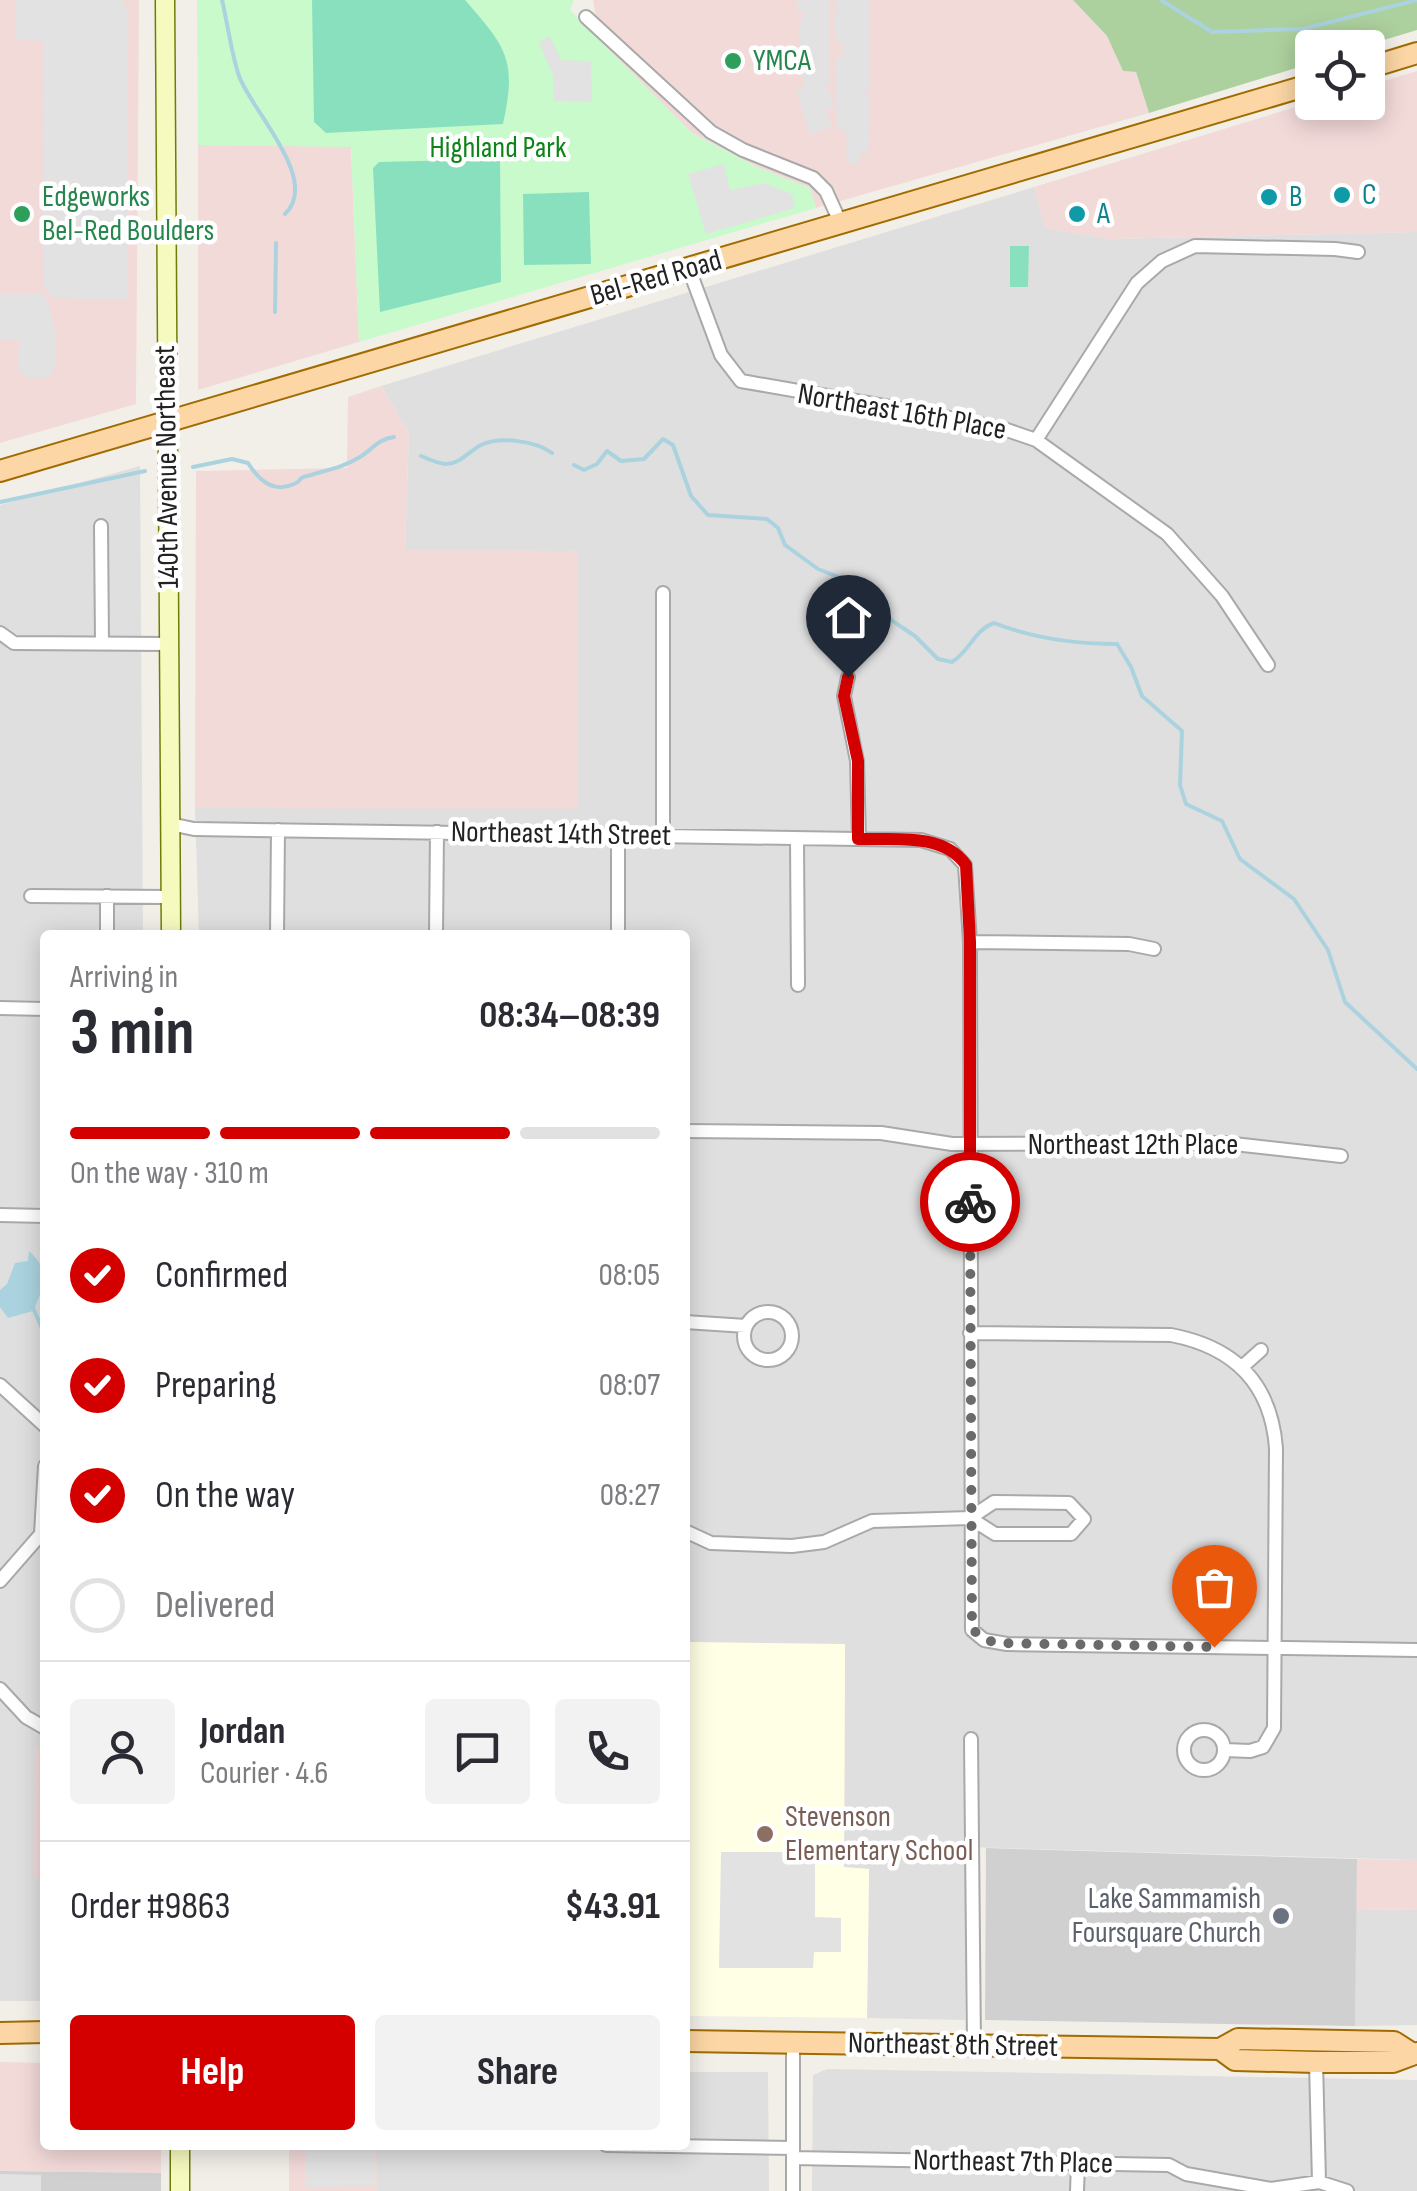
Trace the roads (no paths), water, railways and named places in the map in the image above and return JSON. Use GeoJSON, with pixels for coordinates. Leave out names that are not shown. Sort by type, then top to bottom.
{"type":"FeatureCollection","features":[{"type":"Feature","properties":{"kind":"main road","name":"140th Avenue Northeast"},"geometry":{"type":"LineString","coordinates":[[165,0],[171,930]]}},
{"type":"Feature","properties":{"kind":"main road"},"geometry":{"type":"LineString","coordinates":[[1385,63],[1417,53]]}},
{"type":"Feature","properties":{"kind":"main road","name":"Bel-Red Road"},"geometry":{"type":"LineString","coordinates":[[0,471],[1295,89]]}},
{"type":"Feature","properties":{"kind":"main road"},"geometry":{"type":"LineString","coordinates":[[0,2033],[40,2032]]}},
{"type":"Feature","properties":{"kind":"main road","name":"Northeast 8th Street"},"geometry":{"type":"LineString","coordinates":[[690,2041],[1220,2049],[1238,2040],[1394,2042],[1414,2053]]}},
{"type":"Feature","properties":{"kind":"main road","name":"Northeast 8th Street"},"geometry":{"type":"LineString","coordinates":[[1220,2049],[1235,2060],[1316,2062],[1393,2062],[1414,2053]]}},
{"type":"Feature","properties":{"kind":"main road"},"geometry":{"type":"LineString","coordinates":[[180,2150],[180,2191]]}},
{"type":"Feature","properties":{"kind":"street"},"geometry":{"type":"LineString","coordinates":[[586,16],[711,132],[743,150],[813,178],[826,191],[841,224]]}},
{"type":"Feature","properties":{"kind":"street"},"geometry":{"type":"LineString","coordinates":[[1036,440],[1137,283],[1162,261],[1195,246],[1358,252]]}},
{"type":"Feature","properties":{"kind":"street","name":"Northeast 16th Place"},"geometry":{"type":"LineString","coordinates":[[689,269],[721,355],[741,380],[1004,429],[1036,440],[1167,534],[1222,596],[1268,665]]}},
{"type":"Feature","properties":{"kind":"street"},"geometry":{"type":"LineString","coordinates":[[101,526],[102,644]]}},
{"type":"Feature","properties":{"kind":"street"},"geometry":{"type":"LineString","coordinates":[[663,594],[663,836]]}},
{"type":"Feature","properties":{"kind":"street"},"geometry":{"type":"LineString","coordinates":[[0,634],[14,643],[169,644]]}},
{"type":"Feature","properties":{"kind":"street"},"geometry":{"type":"LineString","coordinates":[[848,677],[844,696],[858,761],[858,839]]}},
{"type":"Feature","properties":{"kind":"street","name":"Northeast 14th Street"},"geometry":{"type":"LineString","coordinates":[[170,824],[278,830],[921,840],[950,849],[966,865],[970,942]]}},
{"type":"Feature","properties":{"kind":"street"},"geometry":{"type":"LineString","coordinates":[[277,930],[278,830]]}},
{"type":"Feature","properties":{"kind":"street"},"geometry":{"type":"LineString","coordinates":[[436,930],[437,832]]}},
{"type":"Feature","properties":{"kind":"street"},"geometry":{"type":"LineString","coordinates":[[618,835],[618,930]]}},
{"type":"Feature","properties":{"kind":"street"},"geometry":{"type":"LineString","coordinates":[[797,839],[798,985]]}},
{"type":"Feature","properties":{"kind":"street"},"geometry":{"type":"LineString","coordinates":[[31,896],[171,897]]}},
{"type":"Feature","properties":{"kind":"street"},"geometry":{"type":"LineString","coordinates":[[107,896],[107,930]]}},
{"type":"Feature","properties":{"kind":"street"},"geometry":{"type":"LineString","coordinates":[[1154,948],[1129,944],[970,942],[972,1630],[984,1640],[1007,1644],[1417,1650]]}},
{"type":"Feature","properties":{"kind":"street"},"geometry":{"type":"LineString","coordinates":[[0,1008],[40,1009]]}},
{"type":"Feature","properties":{"kind":"street","name":"Northeast 12th Place"},"geometry":{"type":"LineString","coordinates":[[690,1131],[880,1134],[923,1142],[970,1144],[1225,1143],[1340,1156]]}},
{"type":"Feature","properties":{"kind":"street"},"geometry":{"type":"LineString","coordinates":[[0,1215],[40,1216]]}},
{"type":"Feature","properties":{"kind":"street"},"geometry":{"type":"LineString","coordinates":[[690,1322],[746,1326]]}},
{"type":"Feature","properties":{"kind":"street"},"geometry":{"type":"LineString","coordinates":[[970,1332],[1170,1335],[1194,1340],[1242,1367],[1268,1402],[1274,1425],[1274,1728],[1263,1747],[1224,1750]]}},
{"type":"Feature","properties":{"kind":"street"},"geometry":{"type":"LineString","coordinates":[[1242,1367],[1261,1350]]}},
{"type":"Feature","properties":{"kind":"street"},"geometry":{"type":"LineString","coordinates":[[0,1385],[40,1421]]}},
{"type":"Feature","properties":{"kind":"street"},"geometry":{"type":"LineString","coordinates":[[690,1533],[711,1543],[792,1546],[824,1542],[872,1521],[970,1518],[994,1502],[1070,1503],[1084,1519],[1071,1534],[994,1534],[970,1518]]}},
{"type":"Feature","properties":{"kind":"street"},"geometry":{"type":"LineString","coordinates":[[0,1580],[40,1535]]}},
{"type":"Feature","properties":{"kind":"street"},"geometry":{"type":"LineString","coordinates":[[0,1688],[26,1718],[40,1725]]}},
{"type":"Feature","properties":{"kind":"street"},"geometry":{"type":"LineString","coordinates":[[972,1739],[974,2046]]}},
{"type":"Feature","properties":{"kind":"street"},"geometry":{"type":"LineString","coordinates":[[793,2043],[793,2191]]}},
{"type":"Feature","properties":{"kind":"street"},"geometry":{"type":"LineString","coordinates":[[1316,2062],[1320,2182]]}},
{"type":"Feature","properties":{"kind":"street","name":"Northeast 7th Place"},"geometry":{"type":"LineString","coordinates":[[690,2149],[1170,2165],[1186,2174],[1272,2190],[1320,2182],[1347,2191]]}},
{"type":"Feature","properties":{"kind":"street"},"geometry":{"type":"LineString","coordinates":[[1077,2191],[1078,2164]]}},
{"type":"Feature","properties":{"kind":"water"},"geometry":{"type":"Polygon","coordinates":[[[29,1251],[40,1265],[40,1294],[33,1311],[8,1318],[0,1307],[0,1290],[7,1284],[15,1263],[28,1261],[29,1251]]]}},
{"type":"Feature","properties":{"kind":"waterway"},"geometry":{"type":"LineString","coordinates":[[222,0],[239,76],[280,145],[295,183],[294,200],[285,214]]}},
{"type":"Feature","properties":{"kind":"waterway"},"geometry":{"type":"LineString","coordinates":[[1161,0],[1212,32],[1303,29],[1417,0]]}},
{"type":"Feature","properties":{"kind":"waterway"},"geometry":{"type":"LineString","coordinates":[[275,312],[276,243]]}},
{"type":"Feature","properties":{"kind":"waterway"},"geometry":{"type":"LineString","coordinates":[[193,467],[232,459],[248,463],[267,483],[286,487],[303,477],[347,464],[394,437]]}},
{"type":"Feature","properties":{"kind":"waterway"},"geometry":{"type":"LineString","coordinates":[[574,465],[584,470],[597,464],[607,451],[621,461],[644,459],[663,439],[673,445],[691,496],[708,515],[767,519],[778,528],[785,545],[818,569],[851,582],[938,659],[952,662],[982,630],[994,623],[1055,640],[1117,644],[1142,696],[1182,731],[1180,785],[1186,804],[1222,821],[1240,859],[1294,899],[1328,950],[1345,1002],[1417,1069]]}},
{"type":"Feature","properties":{"kind":"waterway"},"geometry":{"type":"LineString","coordinates":[[421,456],[450,464],[481,445],[508,440],[537,445],[552,453]]}},
{"type":"Feature","properties":{"kind":"waterway"},"geometry":{"type":"LineString","coordinates":[[0,502],[145,471]]}},
{"type":"Feature","properties":{"kind":"waterway"},"geometry":{"type":"LineString","coordinates":[[33,1308],[40,1324]]}},
{"type":"Feature","properties":{"kind":"place","name":"YMCA"},"geometry":{"type":"Point","coordinates":[733,61]}},
{"type":"Feature","properties":{"kind":"place","name":"C"},"geometry":{"type":"Point","coordinates":[1342,195]}},
{"type":"Feature","properties":{"kind":"place","name":"B"},"geometry":{"type":"Point","coordinates":[1269,197]}},
{"type":"Feature","properties":{"kind":"place","name":"Edgeworks Bel-Red Boulders"},"geometry":{"type":"Point","coordinates":[22,214]}},
{"type":"Feature","properties":{"kind":"place","name":"A"},"geometry":{"type":"Point","coordinates":[1077,214]}},
{"type":"Feature","properties":{"kind":"place","name":"Stevenson Elementary School"},"geometry":{"type":"Point","coordinates":[765,1834]}},
{"type":"Feature","properties":{"kind":"place","name":"Lake Sammamish Foursquare Church"},"geometry":{"type":"Point","coordinates":[1281,1916]}},
{"type":"Feature","properties":{"kind":"park label","name":"Highland Park"},"geometry":{"type":"Point","coordinates":[498,148]}}]}
